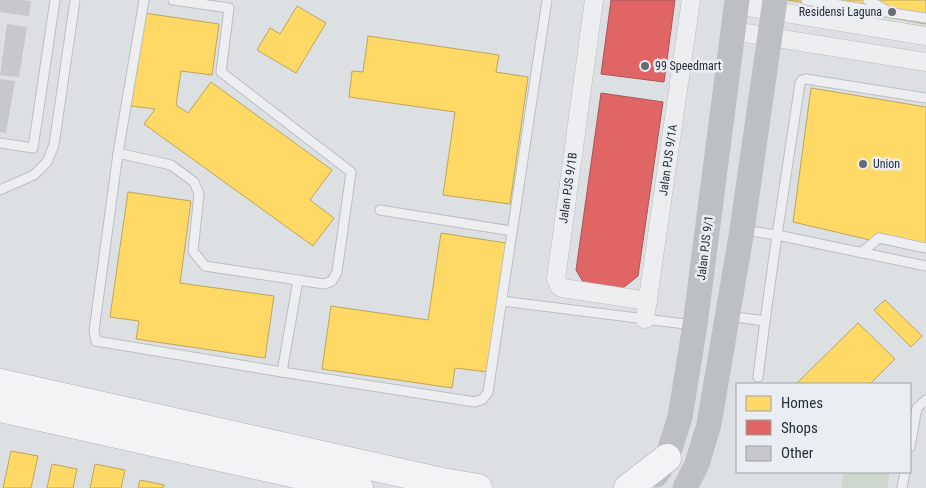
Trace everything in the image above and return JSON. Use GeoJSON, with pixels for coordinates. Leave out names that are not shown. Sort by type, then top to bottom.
{"type":"FeatureCollection","features":[{"type":"Feature","properties":{"kind":"highway"},"geometry":{"type":"LineString","coordinates":[[0,383],[442,482],[478,488]]}},
{"type":"Feature","properties":{"kind":"highway"},"geometry":{"type":"LineString","coordinates":[[0,408],[360,488]]}},
{"type":"Feature","properties":{"kind":"highway"},"geometry":{"type":"LineString","coordinates":[[628,488],[667,458]]}},
{"type":"Feature","properties":{"kind":"street","name":"Jalan PJS 9/1B"},"geometry":{"type":"LineString","coordinates":[[594,0],[556,279],[562,288],[648,301]]}},
{"type":"Feature","properties":{"kind":"street","name":"Jalan PJS 9/1A"},"geometry":{"type":"LineString","coordinates":[[645,319],[691,0]]}},
{"type":"Feature","properties":{"kind":"street"},"geometry":{"type":"LineString","coordinates":[[737,3],[774,6],[926,36]]}},
{"type":"Feature","properties":{"kind":"street","name":"Jalan PJS 9/1"},"geometry":{"type":"LineString","coordinates":[[648,488],[667,458],[680,417],[695,325],[737,3]]}},
{"type":"Feature","properties":{"kind":"street"},"geometry":{"type":"LineString","coordinates":[[685,488],[698,464],[709,424],[742,230],[774,6]]}},
{"type":"Feature","properties":{"kind":"street"},"geometry":{"type":"LineString","coordinates":[[733,30],[926,62]]}},
{"type":"Feature","properties":{"kind":"street"},"geometry":{"type":"LineString","coordinates":[[698,464],[706,488]]}},
{"type":"Feature","properties":{"kind":"lane"},"geometry":{"type":"LineString","coordinates":[[0,143],[33,148],[55,0]]}},
{"type":"Feature","properties":{"kind":"lane"},"geometry":{"type":"LineString","coordinates":[[0,190],[34,174],[47,162],[54,145],[74,0]]}},
{"type":"Feature","properties":{"kind":"lane"},"geometry":{"type":"LineString","coordinates":[[144,0],[118,153],[94,331],[96,341],[475,402],[483,399],[488,392],[547,0]]}},
{"type":"Feature","properties":{"kind":"lane"},"geometry":{"type":"LineString","coordinates":[[118,153],[171,164],[194,182],[199,194],[193,251],[205,266],[324,284],[332,281],[337,272],[351,172],[221,72],[230,4],[173,0]]}},
{"type":"Feature","properties":{"kind":"lane"},"geometry":{"type":"LineString","coordinates":[[806,0],[926,18]]}},
{"type":"Feature","properties":{"kind":"lane"},"geometry":{"type":"LineString","coordinates":[[868,0],[892,13]]}},
{"type":"Feature","properties":{"kind":"lane"},"geometry":{"type":"LineString","coordinates":[[758,377],[800,83],[806,79],[926,98]]}},
{"type":"Feature","properties":{"kind":"lane"},"geometry":{"type":"LineString","coordinates":[[380,210],[512,231]]}},
{"type":"Feature","properties":{"kind":"lane"},"geometry":{"type":"LineString","coordinates":[[742,230],[777,235],[926,266]]}},
{"type":"Feature","properties":{"kind":"lane"},"geometry":{"type":"LineString","coordinates":[[861,253],[879,238],[926,248]]}},
{"type":"Feature","properties":{"kind":"lane"},"geometry":{"type":"LineString","coordinates":[[282,372],[298,280]]}},
{"type":"Feature","properties":{"kind":"lane"},"geometry":{"type":"LineString","coordinates":[[502,301],[695,325]]}},
{"type":"Feature","properties":{"kind":"lane"},"geometry":{"type":"LineString","coordinates":[[728,316],[766,321]]}},
{"type":"Feature","properties":{"kind":"lane"},"geometry":{"type":"LineString","coordinates":[[911,441],[917,408],[925,401]]}},
{"type":"Feature","properties":{"kind":"lane"},"geometry":{"type":"LineString","coordinates":[[902,488],[905,473]]}},
{"type":"Feature","properties":{"kind":"shaded area"},"geometry":{"type":"Polygon","coordinates":[[[844,473],[890,473],[887,488],[841,488],[844,473]]]}},
{"type":"Feature","properties":{"kind":"building: Homes","name":"Residensi Laguna"},"geometry":{"type":"Polygon","coordinates":[[[788,0],[926,0],[926,24],[788,0]]]}},
{"type":"Feature","properties":{"kind":"building: Homes"},"geometry":{"type":"Polygon","coordinates":[[[297,6],[326,23],[296,73],[257,50],[270,28],[280,34],[297,6]]]}},
{"type":"Feature","properties":{"kind":"building: Homes"},"geometry":{"type":"Polygon","coordinates":[[[144,13],[219,24],[212,75],[181,71],[176,105],[188,113],[211,82],[332,170],[310,200],[334,218],[313,246],[144,124],[155,109],[131,106],[144,13]]]}},
{"type":"Feature","properties":{"kind":"building: Homes"},"geometry":{"type":"Polygon","coordinates":[[[368,36],[499,55],[496,72],[528,77],[510,204],[443,195],[455,112],[349,97],[352,71],[363,72],[368,36]]]}},
{"type":"Feature","properties":{"kind":"building: Homes","name":"Union"},"geometry":{"type":"Polygon","coordinates":[[[811,88],[926,107],[926,253],[793,222],[811,88]]]}},
{"type":"Feature","properties":{"kind":"building: Homes"},"geometry":{"type":"Polygon","coordinates":[[[128,192],[191,201],[180,283],[274,296],[265,358],[136,339],[139,321],[110,317],[128,192]]]}},
{"type":"Feature","properties":{"kind":"building: Homes"},"geometry":{"type":"Polygon","coordinates":[[[441,233],[506,243],[488,372],[455,368],[452,388],[322,369],[331,306],[428,320],[441,233]]]}},
{"type":"Feature","properties":{"kind":"building: Homes"},"geometry":{"type":"Polygon","coordinates":[[[885,300],[922,336],[911,347],[874,310],[885,300]]]}},
{"type":"Feature","properties":{"kind":"building: Homes"},"geometry":{"type":"Polygon","coordinates":[[[858,323],[895,359],[871,383],[797,383],[858,323]]]}},
{"type":"Feature","properties":{"kind":"building: Homes"},"geometry":{"type":"Polygon","coordinates":[[[11,451],[38,456],[31,488],[3,488],[11,451]]]}},
{"type":"Feature","properties":{"kind":"building: Homes"},"geometry":{"type":"Polygon","coordinates":[[[52,464],[77,469],[73,488],[47,488],[52,464]]]}},
{"type":"Feature","properties":{"kind":"building: Homes"},"geometry":{"type":"Polygon","coordinates":[[[95,464],[125,470],[121,488],[90,488],[95,464]]]}},
{"type":"Feature","properties":{"kind":"building: Homes"},"geometry":{"type":"Polygon","coordinates":[[[140,480],[164,485],[163,488],[138,488],[140,480]]]}},
{"type":"Feature","properties":{"kind":"building: Shops"},"geometry":{"type":"Polygon","coordinates":[[[611,0],[675,0],[664,82],[601,74],[611,0]]]}},
{"type":"Feature","properties":{"kind":"building: Shops"},"geometry":{"type":"Polygon","coordinates":[[[601,93],[663,102],[638,276],[618,292],[586,287],[576,270],[601,93]]]}},
{"type":"Feature","properties":{"kind":"building: Other"},"geometry":{"type":"Polygon","coordinates":[[[0,0],[31,1],[29,16],[0,12],[0,0]]]}},
{"type":"Feature","properties":{"kind":"building: Other"},"geometry":{"type":"Polygon","coordinates":[[[7,24],[27,27],[19,77],[0,75],[7,24]]]}},
{"type":"Feature","properties":{"kind":"building: Other"},"geometry":{"type":"Polygon","coordinates":[[[0,79],[15,81],[6,133],[0,132],[0,79]]]}},
{"type":"Feature","properties":{"kind":"place","name":"Residensi Laguna"},"geometry":{"type":"Point","coordinates":[892,12]}},
{"type":"Feature","properties":{"kind":"place","name":"99 Speedmart"},"geometry":{"type":"Point","coordinates":[645,66]}},
{"type":"Feature","properties":{"kind":"place","name":"Union"},"geometry":{"type":"Point","coordinates":[863,164]}}]}
